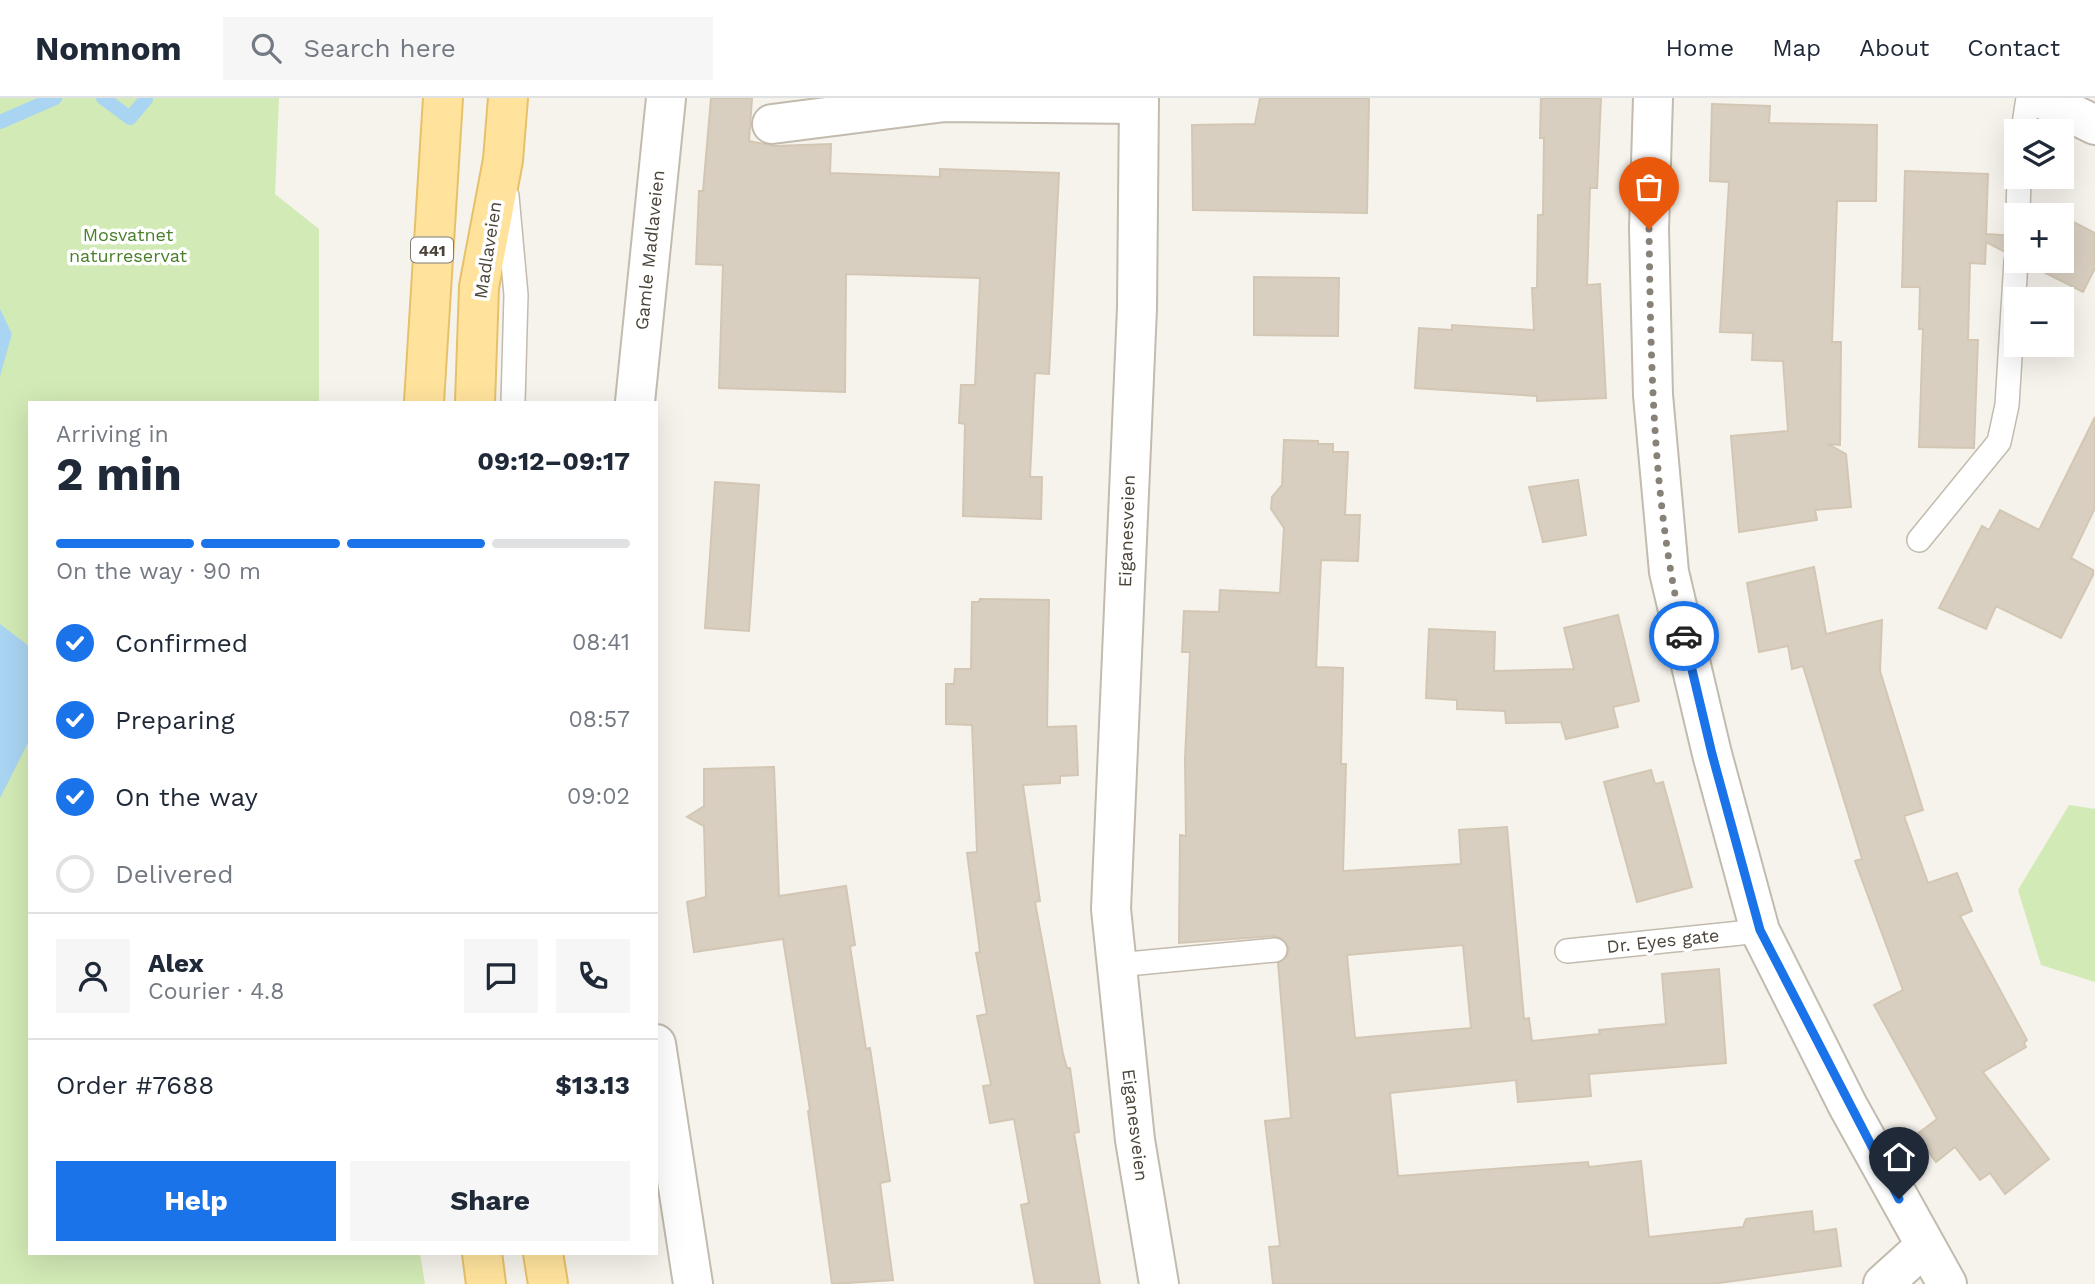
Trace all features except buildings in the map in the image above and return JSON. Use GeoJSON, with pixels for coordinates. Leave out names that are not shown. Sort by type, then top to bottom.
{"type":"FeatureCollection","features":[{"type":"Feature","properties":{"kind":"main road","name":"441"},"geometry":{"type":"LineString","coordinates":[[424,401],[443,98]]}},
{"type":"Feature","properties":{"kind":"main road","name":"Madlaveien"},"geometry":{"type":"LineString","coordinates":[[475,401],[479,287],[503,160],[508,98]]}},
{"type":"Feature","properties":{"kind":"main road"},"geometry":{"type":"LineString","coordinates":[[482,1255],[486,1284]]}},
{"type":"Feature","properties":{"kind":"main road"},"geometry":{"type":"LineString","coordinates":[[543,1255],[548,1284]]}},
{"type":"Feature","properties":{"kind":"street","name":"Gamle Madlaveien"},"geometry":{"type":"LineString","coordinates":[[635,401],[666,98]]}},
{"type":"Feature","properties":{"kind":"street"},"geometry":{"type":"LineString","coordinates":[[1653,98],[1649,229],[1653,394],[1669,572],[1712,754],[1760,930],[1849,1106],[1947,1284]]}},
{"type":"Feature","properties":{"kind":"street"},"geometry":{"type":"LineString","coordinates":[[2040,98],[2095,125]]}},
{"type":"Feature","properties":{"kind":"street"},"geometry":{"type":"LineString","coordinates":[[772,124],[945,102],[1138,101]]}},
{"type":"Feature","properties":{"kind":"street","name":"Eiganesveien"},"geometry":{"type":"LineString","coordinates":[[1138,101],[1137,308],[1111,909],[1135,1140],[1159,1284]]}},
{"type":"Feature","properties":{"kind":"street"},"geometry":{"type":"LineString","coordinates":[[658,1057],[693,1284]]}},
{"type":"Feature","properties":{"kind":"street"},"geometry":{"type":"LineString","coordinates":[[1883,1284],[1925,1246]]}},
{"type":"Feature","properties":{"kind":"lane"},"geometry":{"type":"LineString","coordinates":[[2025,119],[2028,98]]}},
{"type":"Feature","properties":{"kind":"lane"},"geometry":{"type":"LineString","coordinates":[[503,160],[516,295],[513,401]]}},
{"type":"Feature","properties":{"kind":"lane"},"geometry":{"type":"LineString","coordinates":[[1919,540],[1999,442],[2007,405],[2015,273]]}},
{"type":"Feature","properties":{"kind":"lane","name":"Dr. Eyes gate"},"geometry":{"type":"LineString","coordinates":[[1567,951],[1760,930]]}},
{"type":"Feature","properties":{"kind":"lane"},"geometry":{"type":"LineString","coordinates":[[1117,964],[1275,950]]}},
{"type":"Feature","properties":{"kind":"green space","name":"Mosvatnet naturreservat"},"geometry":{"type":"Polygon","coordinates":[[[0,98],[279,98],[275,194],[319,229],[319,401],[28,401],[28,1255],[420,1255],[425,1284],[0,1284],[0,98]]]}},
{"type":"Feature","properties":{"kind":"green space"},"geometry":{"type":"Polygon","coordinates":[[[2069,805],[2095,809],[2095,982],[2041,965],[2018,890],[2069,805]]]}},
{"type":"Feature","properties":{"kind":"water"},"geometry":{"type":"Polygon","coordinates":[[[0,309],[12,334],[0,376],[0,309]]]}},
{"type":"Feature","properties":{"kind":"water"},"geometry":{"type":"Polygon","coordinates":[[[0,624],[28,645],[28,743],[0,798],[0,624]]]}},
{"type":"Feature","properties":{"kind":"waterway"},"geometry":{"type":"LineString","coordinates":[[0,122],[55,98]]}},
{"type":"Feature","properties":{"kind":"waterway"},"geometry":{"type":"LineString","coordinates":[[103,98],[130,118],[146,99]]}},
{"type":"Feature","properties":{"kind":"way so far"},"geometry":{"type":"LineString","coordinates":[[1649,229],[1653,394],[1669,572],[1684,636]]}},
{"type":"Feature","properties":{"kind":"route"},"geometry":{"type":"LineString","coordinates":[[1684,636],[1735,844],[1760,930],[1899,1199]]}}]}
